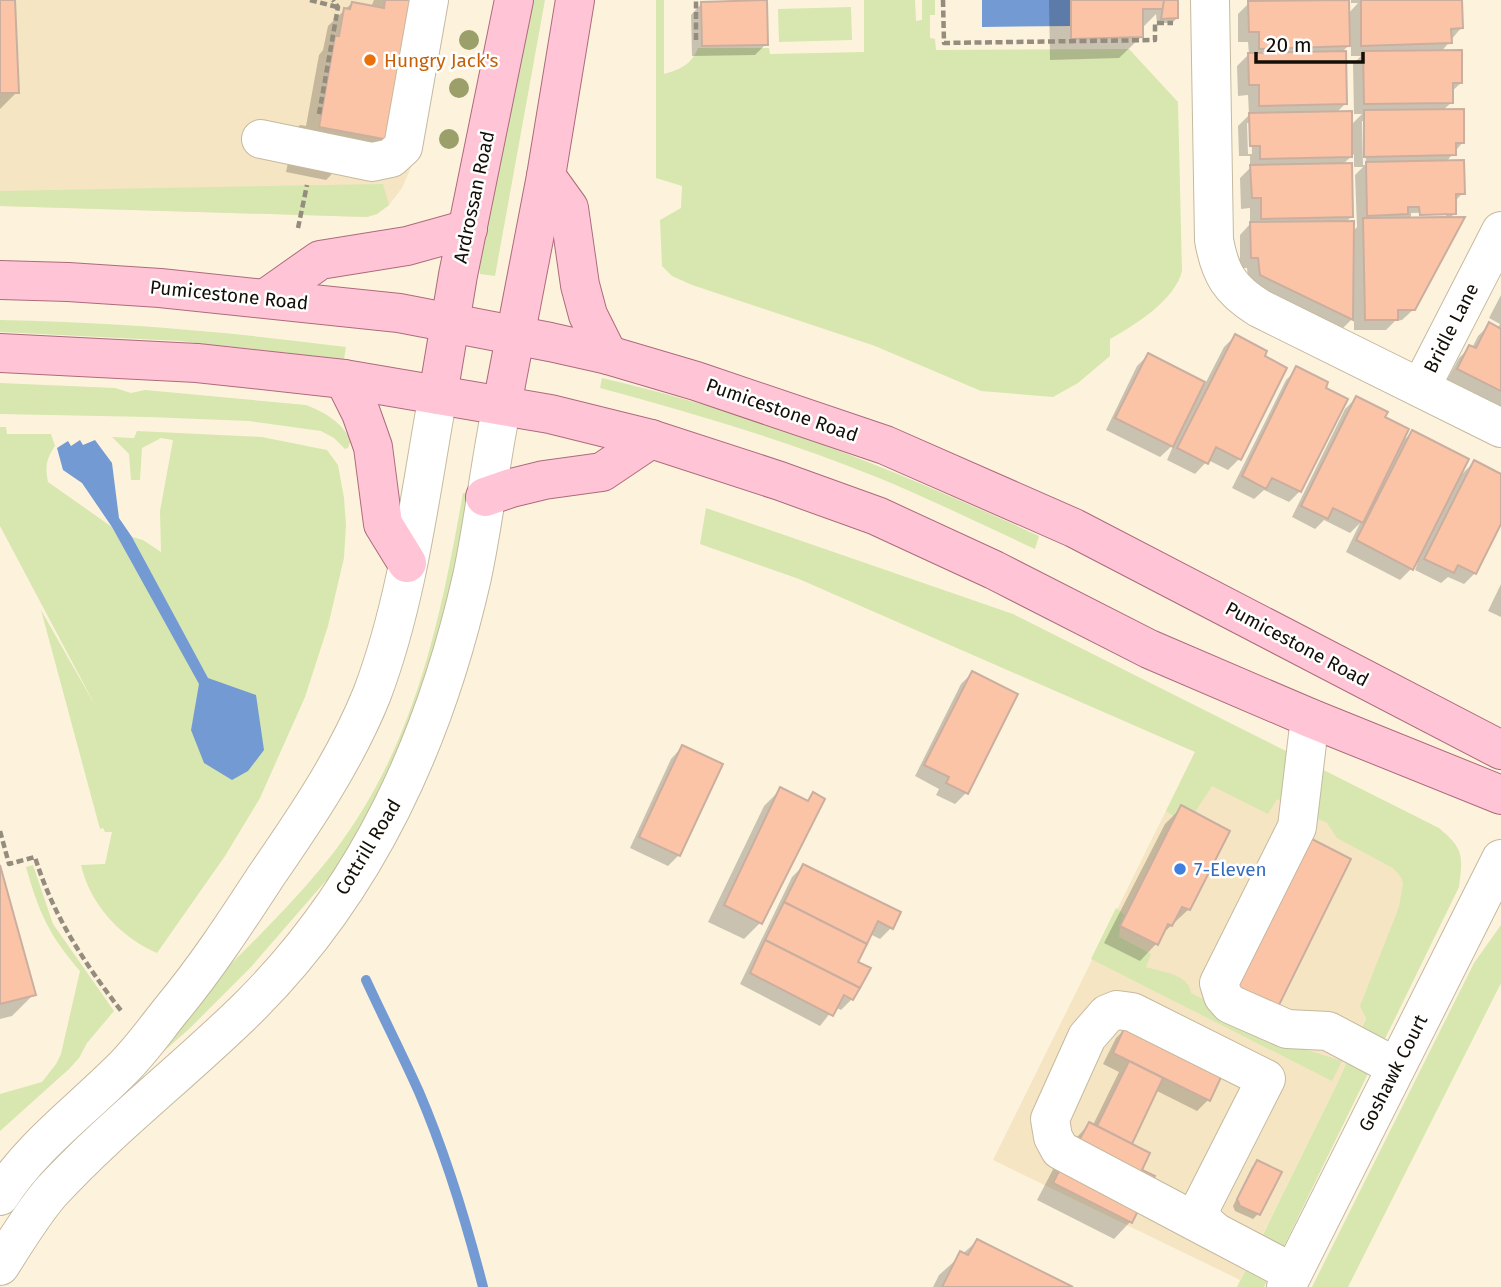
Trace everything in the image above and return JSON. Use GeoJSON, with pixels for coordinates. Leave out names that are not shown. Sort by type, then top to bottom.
{"type":"FeatureCollection","features":[{"type":"Feature","properties":{"kind":"main road","name":"Ardrossan Road"},"geometry":{"type":"LineString","coordinates":[[438,394],[514,0]]}},
{"type":"Feature","properties":{"kind":"main road"},"geometry":{"type":"LineString","coordinates":[[516,335],[575,0]]}},
{"type":"Feature","properties":{"kind":"main road"},"geometry":{"type":"LineString","coordinates":[[546,176],[569,208],[585,305],[608,355]]}},
{"type":"Feature","properties":{"kind":"main road"},"geometry":{"type":"LineString","coordinates":[[266,298],[320,260],[407,246],[468,229]]}},
{"type":"Feature","properties":{"kind":"main road","name":"Pumicestone Road"},"geometry":{"type":"LineString","coordinates":[[0,280],[95,283],[399,313],[608,355],[796,413],[885,444],[1086,534],[1501,750]]}},
{"type":"Feature","properties":{"kind":"main road","name":"Cottrill Road"},"geometry":{"type":"LineString","coordinates":[[502,405],[516,335]]}},
{"type":"Feature","properties":{"kind":"main road"},"geometry":{"type":"LineString","coordinates":[[0,353],[197,362],[344,379],[550,414],[651,439],[877,516],[994,570],[1149,649],[1310,718],[1501,794]]}},
{"type":"Feature","properties":{"kind":"main road"},"geometry":{"type":"LineString","coordinates":[[344,379],[361,413],[373,447],[383,524],[407,563]]}},
{"type":"Feature","properties":{"kind":"main road"},"geometry":{"type":"LineString","coordinates":[[485,497],[544,480],[602,472],[651,439]]}},
{"type":"Feature","properties":{"kind":"street"},"geometry":{"type":"LineString","coordinates":[[261,139],[372,162],[391,158],[403,147],[429,0]]}},
{"type":"Feature","properties":{"kind":"street"},"geometry":{"type":"LineString","coordinates":[[1210,11],[1214,240],[1218,261],[1227,280],[1240,296],[1259,308],[1501,428]]}},
{"type":"Feature","properties":{"kind":"street","name":"Bridle Lane"},"geometry":{"type":"LineString","coordinates":[[1421,387],[1501,231]]}},
{"type":"Feature","properties":{"kind":"street"},"geometry":{"type":"LineString","coordinates":[[0,1196],[31,1157],[124,1068],[175,1006],[302,824],[348,747],[372,693],[395,622],[438,394]]}},
{"type":"Feature","properties":{"kind":"street","name":"Cottrill Road"},"geometry":{"type":"LineString","coordinates":[[4,1250],[50,1194],[88,1155],[250,1007],[322,923],[388,819],[431,719],[450,662],[472,575],[502,405]]}},
{"type":"Feature","properties":{"kind":"street"},"geometry":{"type":"LineString","coordinates":[[1310,718],[1297,827],[1219,983],[1223,996],[1230,1004],[1287,1029],[1328,1031],[1396,1067]]}},
{"type":"Feature","properties":{"kind":"street","name":"Goshawk Court"},"geometry":{"type":"LineString","coordinates":[[1289,1280],[1501,859]]}},
{"type":"Feature","properties":{"kind":"street"},"geometry":{"type":"LineString","coordinates":[[1217,1233],[1060,1150],[1053,1138],[1050,1119],[1087,1037],[1107,1014],[1117,1010],[1132,1012],[1266,1079],[1202,1205],[1201,1215],[1207,1226],[1289,1280]]}},
{"type":"Feature","properties":{"kind":"path"},"geometry":{"type":"LineString","coordinates":[[310,0],[338,7],[333,0]]}},
{"type":"Feature","properties":{"kind":"path"},"geometry":{"type":"LineString","coordinates":[[696,0],[696,40]]}},
{"type":"Feature","properties":{"kind":"path"},"geometry":{"type":"LineString","coordinates":[[943,0],[944,43],[1155,40],[1154,23],[1210,11]]}},
{"type":"Feature","properties":{"kind":"path"},"geometry":{"type":"LineString","coordinates":[[0,831],[9,864],[35,857],[45,888],[64,928],[99,982],[123,1012]]}},
{"type":"Feature","properties":{"kind":"shaded area"},"geometry":{"type":"Polygon","coordinates":[[[0,0],[444,0],[417,154],[402,188],[389,205],[377,214],[367,217],[0,206],[0,0]]]}},
{"type":"Feature","properties":{"kind":"shaded area"},"geometry":{"type":"Polygon","coordinates":[[[1195,752],[1277,798],[1401,859],[1409,866],[1394,952],[1337,1084],[1240,1280],[993,1160],[1195,752]]]}},
{"type":"Feature","properties":{"kind":"green space"},"geometry":{"type":"Polygon","coordinates":[[[522,0],[545,0],[495,276],[480,274],[478,253],[522,0]]]}},
{"type":"Feature","properties":{"kind":"green space"},"geometry":{"type":"Polygon","coordinates":[[[656,0],[664,0],[664,74],[685,66],[698,48],[769,48],[770,54],[864,52],[864,0],[915,0],[916,21],[922,20],[922,0],[935,0],[935,15],[930,15],[930,38],[935,39],[936,50],[1129,49],[1178,102],[1182,271],[1178,282],[1153,311],[1110,339],[1110,356],[1078,383],[1053,397],[981,391],[875,346],[672,276],[662,266],[660,220],[681,208],[682,186],[656,178],[656,0]]]}},
{"type":"Feature","properties":{"kind":"green space"},"geometry":{"type":"Polygon","coordinates":[[[851,7],[852,40],[779,42],[778,9],[851,7]]]}},
{"type":"Feature","properties":{"kind":"green space"},"geometry":{"type":"Polygon","coordinates":[[[383,184],[389,205],[377,214],[367,217],[0,206],[0,191],[383,184]]]}},
{"type":"Feature","properties":{"kind":"green space"},"geometry":{"type":"Polygon","coordinates":[[[0,320],[173,329],[346,347],[344,359],[179,341],[0,332],[0,320]]]}},
{"type":"Feature","properties":{"kind":"green space"},"geometry":{"type":"Polygon","coordinates":[[[602,378],[716,408],[825,445],[1039,536],[1035,549],[914,493],[840,463],[738,428],[600,388],[602,378]]]}},
{"type":"Feature","properties":{"kind":"green space"},"geometry":{"type":"Polygon","coordinates":[[[0,383],[115,388],[131,393],[145,390],[306,405],[332,418],[351,440],[345,449],[334,438],[321,431],[249,421],[0,414],[0,383]]]}},
{"type":"Feature","properties":{"kind":"green space"},"geometry":{"type":"Polygon","coordinates":[[[0,427],[6,427],[7,434],[51,434],[55,446],[47,463],[48,482],[112,527],[200,684],[191,730],[208,679],[132,537],[143,540],[161,552],[160,511],[173,440],[161,438],[142,448],[140,480],[131,480],[129,454],[112,437],[134,438],[137,431],[262,437],[327,450],[338,465],[346,525],[344,558],[328,626],[305,697],[260,798],[225,856],[157,953],[131,938],[108,918],[85,879],[81,865],[105,864],[112,832],[100,829],[41,610],[96,707],[0,526],[0,427]]]}},
{"type":"Feature","properties":{"kind":"green space"},"geometry":{"type":"Polygon","coordinates":[[[463,493],[474,494],[445,643],[356,851],[323,884],[251,967],[189,1029],[146,1067],[190,1007],[322,867],[362,811],[385,769],[420,681],[445,588],[463,493]]]}},
{"type":"Feature","properties":{"kind":"green space"},"geometry":{"type":"Polygon","coordinates":[[[706,508],[1013,614],[1439,828],[1457,847],[1461,860],[1459,887],[1264,1287],[1237,1287],[1337,1084],[1366,1018],[1360,1006],[1399,907],[1403,884],[1401,877],[1393,868],[1337,838],[1327,823],[1277,799],[1268,814],[1212,786],[1195,812],[1181,805],[1175,817],[1166,811],[1195,752],[799,579],[700,544],[706,508]]]}},
{"type":"Feature","properties":{"kind":"green space"},"geometry":{"type":"Polygon","coordinates":[[[33,865],[53,924],[114,1011],[69,1069],[0,1131],[0,1094],[42,1082],[61,1054],[80,971],[60,946],[41,911],[26,867],[33,865]]]}},
{"type":"Feature","properties":{"kind":"green space"},"geometry":{"type":"Polygon","coordinates":[[[1116,908],[1125,915],[1119,937],[1151,954],[1146,967],[1180,978],[1191,993],[1297,1047],[1342,1061],[1332,1081],[1091,959],[1116,908]]]}},
{"type":"Feature","properties":{"kind":"green space"},"geometry":{"type":"Polygon","coordinates":[[[1501,925],[1501,983],[1348,1287],[1312,1287],[1474,963],[1501,925]]]}},
{"type":"Feature","properties":{"kind":"water"},"geometry":{"type":"Polygon","coordinates":[[[982,0],[1071,0],[1071,26],[982,27],[982,0]]]}},
{"type":"Feature","properties":{"kind":"water"},"geometry":{"type":"Polygon","coordinates":[[[80,440],[83,445],[95,440],[112,463],[119,518],[132,537],[208,678],[256,695],[264,750],[248,771],[232,780],[204,763],[191,730],[199,684],[112,527],[82,483],[63,470],[57,448],[68,441],[71,446],[80,440]]]}},
{"type":"Feature","properties":{"kind":"building"},"geometry":{"type":"Polygon","coordinates":[[[0,0],[15,0],[19,93],[0,93],[0,0]]]}},
{"type":"Feature","properties":{"kind":"building","name":"Hungry Jack's"},"geometry":{"type":"Polygon","coordinates":[[[385,0],[411,0],[389,140],[319,127],[335,36],[339,36],[344,8],[350,9],[352,2],[384,8],[385,0]]]}},
{"type":"Feature","properties":{"kind":"building"},"geometry":{"type":"Polygon","coordinates":[[[767,0],[768,45],[702,46],[701,2],[767,0]]]}},
{"type":"Feature","properties":{"kind":"building"},"geometry":{"type":"Polygon","coordinates":[[[1071,0],[1164,0],[1164,9],[1143,9],[1143,37],[1071,39],[1071,0]]]}},
{"type":"Feature","properties":{"kind":"building"},"geometry":{"type":"Polygon","coordinates":[[[1164,0],[1178,0],[1178,18],[1161,19],[1164,0]]]}},
{"type":"Feature","properties":{"kind":"building"},"geometry":{"type":"Polygon","coordinates":[[[1349,0],[1350,46],[1259,49],[1259,32],[1249,32],[1248,1],[1349,0]]]}},
{"type":"Feature","properties":{"kind":"building"},"geometry":{"type":"Polygon","coordinates":[[[1361,0],[1462,0],[1463,28],[1451,29],[1452,43],[1361,46],[1361,0]]]}},
{"type":"Feature","properties":{"kind":"building"},"geometry":{"type":"Polygon","coordinates":[[[1462,50],[1462,83],[1453,83],[1453,103],[1364,104],[1363,51],[1462,50]]]}},
{"type":"Feature","properties":{"kind":"building"},"geometry":{"type":"Polygon","coordinates":[[[1346,51],[1347,104],[1259,106],[1259,85],[1249,85],[1248,53],[1346,51]]]}},
{"type":"Feature","properties":{"kind":"building"},"geometry":{"type":"Polygon","coordinates":[[[1464,109],[1464,143],[1456,143],[1456,155],[1364,157],[1364,110],[1464,109]]]}},
{"type":"Feature","properties":{"kind":"building"},"geometry":{"type":"Polygon","coordinates":[[[1352,111],[1352,157],[1260,159],[1260,146],[1250,146],[1249,113],[1352,111]]]}},
{"type":"Feature","properties":{"kind":"building"},"geometry":{"type":"Polygon","coordinates":[[[1464,160],[1465,194],[1456,194],[1456,214],[1420,215],[1419,207],[1408,207],[1408,214],[1367,216],[1366,162],[1464,160]]]}},
{"type":"Feature","properties":{"kind":"building"},"geometry":{"type":"Polygon","coordinates":[[[1352,163],[1353,217],[1261,219],[1261,198],[1252,198],[1250,165],[1352,163]]]}},
{"type":"Feature","properties":{"kind":"building"},"geometry":{"type":"Polygon","coordinates":[[[1465,217],[1415,310],[1398,310],[1398,320],[1365,320],[1363,218],[1465,217]]]}},
{"type":"Feature","properties":{"kind":"building"},"geometry":{"type":"Polygon","coordinates":[[[1354,221],[1353,320],[1260,275],[1258,258],[1251,258],[1250,222],[1354,221]]]}},
{"type":"Feature","properties":{"kind":"building"},"geometry":{"type":"Polygon","coordinates":[[[1489,322],[1501,329],[1501,391],[1457,369],[1469,345],[1476,348],[1489,322]]]}},
{"type":"Feature","properties":{"kind":"building"},"geometry":{"type":"Polygon","coordinates":[[[1235,334],[1267,351],[1265,356],[1287,368],[1241,460],[1216,447],[1208,464],[1177,448],[1235,334]]]}},
{"type":"Feature","properties":{"kind":"building"},"geometry":{"type":"Polygon","coordinates":[[[1148,353],[1205,382],[1173,447],[1115,418],[1148,353]]]}},
{"type":"Feature","properties":{"kind":"building"},"geometry":{"type":"Polygon","coordinates":[[[1296,366],[1328,382],[1326,388],[1348,399],[1301,492],[1272,478],[1266,489],[1242,476],[1296,366]]]}},
{"type":"Feature","properties":{"kind":"building"},"geometry":{"type":"Polygon","coordinates":[[[1356,396],[1388,412],[1385,417],[1409,429],[1363,523],[1333,508],[1328,519],[1301,506],[1356,396]]]}},
{"type":"Feature","properties":{"kind":"building"},"geometry":{"type":"Polygon","coordinates":[[[1412,430],[1469,459],[1413,570],[1356,540],[1412,430]]]}},
{"type":"Feature","properties":{"kind":"building"},"geometry":{"type":"Polygon","coordinates":[[[1474,460],[1501,474],[1501,524],[1476,574],[1458,565],[1454,573],[1424,559],[1474,460]]]}},
{"type":"Feature","properties":{"kind":"building"},"geometry":{"type":"Polygon","coordinates":[[[972,671],[1018,694],[968,794],[946,783],[949,777],[924,765],[972,671]]]}},
{"type":"Feature","properties":{"kind":"building"},"geometry":{"type":"Polygon","coordinates":[[[682,745],[723,764],[680,856],[639,837],[682,745]]]}},
{"type":"Feature","properties":{"kind":"building"},"geometry":{"type":"Polygon","coordinates":[[[780,787],[808,801],[813,792],[825,799],[762,924],[724,905],[780,787]]]}},
{"type":"Feature","properties":{"kind":"building","name":"7-Eleven"},"geometry":{"type":"Polygon","coordinates":[[[1181,805],[1230,831],[1190,910],[1182,907],[1172,926],[1168,924],[1158,945],[1120,926],[1181,805]]]}},
{"type":"Feature","properties":{"kind":"building"},"geometry":{"type":"Polygon","coordinates":[[[1306,836],[1351,859],[1278,1007],[1232,984],[1306,836]]]}},
{"type":"Feature","properties":{"kind":"building"},"geometry":{"type":"Polygon","coordinates":[[[803,864],[901,912],[893,929],[878,921],[867,944],[784,902],[803,864]]]}},
{"type":"Feature","properties":{"kind":"building"},"geometry":{"type":"Polygon","coordinates":[[[0,865],[36,995],[0,1004],[0,865]]]}},
{"type":"Feature","properties":{"kind":"building"},"geometry":{"type":"Polygon","coordinates":[[[784,902],[867,944],[858,962],[871,968],[860,988],[765,940],[784,902]]]}},
{"type":"Feature","properties":{"kind":"building"},"geometry":{"type":"Polygon","coordinates":[[[765,940],[860,988],[853,1000],[844,995],[833,1016],[750,973],[765,940]]]}},
{"type":"Feature","properties":{"kind":"building"},"geometry":{"type":"Polygon","coordinates":[[[1126,1024],[1223,1073],[1210,1101],[1113,1053],[1126,1024]]]}},
{"type":"Feature","properties":{"kind":"building"},"geometry":{"type":"Polygon","coordinates":[[[1129,1061],[1163,1078],[1132,1144],[1097,1126],[1129,1061]]]}},
{"type":"Feature","properties":{"kind":"building"},"geometry":{"type":"Polygon","coordinates":[[[1089,1122],[1150,1153],[1142,1170],[1155,1176],[1132,1223],[1053,1183],[1076,1137],[1080,1139],[1089,1122]]]}},
{"type":"Feature","properties":{"kind":"building"},"geometry":{"type":"Polygon","coordinates":[[[1257,1160],[1282,1172],[1260,1215],[1240,1206],[1237,1199],[1257,1160]]]}},
{"type":"Feature","properties":{"kind":"building"},"geometry":{"type":"Polygon","coordinates":[[[977,1239],[1073,1287],[942,1287],[960,1251],[968,1255],[977,1239]]]}},
{"type":"Feature","properties":{"kind":"waterway"},"geometry":{"type":"LineString","coordinates":[[366,980],[419,1092],[438,1140],[483,1287]]}},
{"type":"Feature","properties":{"kind":"place","name":"Hungry Jack's"},"geometry":{"type":"Point","coordinates":[370,60]}},
{"type":"Feature","properties":{"kind":"place","name":"7-Eleven"},"geometry":{"type":"Point","coordinates":[1180,869]}}]}
